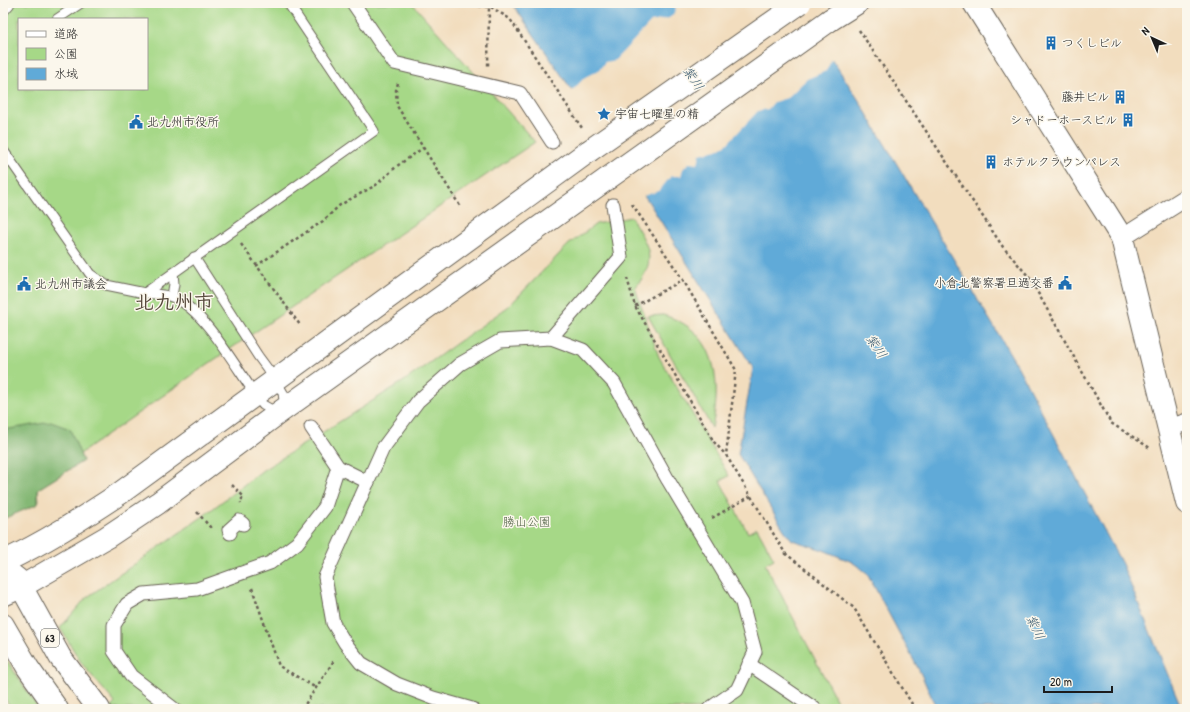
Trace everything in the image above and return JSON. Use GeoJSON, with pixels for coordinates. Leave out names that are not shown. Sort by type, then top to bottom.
{"type":"FeatureCollection","features":[{"type":"Feature","properties":{"kind":"street"},"geometry":{"type":"LineString","coordinates":[[3,9],[8,3]]}},
{"type":"Feature","properties":{"kind":"street"},"geometry":{"type":"LineString","coordinates":[[353,3],[394,64],[520,94],[552,142]]}},
{"type":"Feature","properties":{"kind":"street"},"geometry":{"type":"LineString","coordinates":[[3,562],[31,549],[79,520],[125,489],[275,379],[587,141],[800,3]]}},
{"type":"Feature","properties":{"kind":"street"},"geometry":{"type":"LineString","coordinates":[[12,591],[114,533],[280,412],[830,20],[857,3]]}},
{"type":"Feature","properties":{"kind":"street"},"geometry":{"type":"LineString","coordinates":[[974,3],[1122,238],[1178,425],[1187,503]]}},
{"type":"Feature","properties":{"kind":"street"},"geometry":{"type":"LineString","coordinates":[[1122,238],[1187,198]]}},
{"type":"Feature","properties":{"kind":"street"},"geometry":{"type":"LineString","coordinates":[[551,338],[621,257],[613,205]]}},
{"type":"Feature","properties":{"kind":"street"},"geometry":{"type":"LineString","coordinates":[[472,709],[433,698],[397,684],[361,663],[345,643],[333,623],[325,577],[383,448],[418,401],[460,364],[500,341],[551,338],[583,350],[614,383],[668,480],[742,603],[755,652],[737,690],[709,709]]}},
{"type":"Feature","properties":{"kind":"street"},"geometry":{"type":"LineString","coordinates":[[311,427],[338,467],[368,482]]}},
{"type":"Feature","properties":{"kind":"street"},"geometry":{"type":"LineString","coordinates":[[174,709],[131,676],[114,651],[114,625],[126,604],[144,594],[197,589],[270,562],[297,543],[325,507],[338,467]]}},
{"type":"Feature","properties":{"kind":"street"},"geometry":{"type":"LineString","coordinates":[[230,533],[230,528],[238,521],[243,524]]}},
{"type":"Feature","properties":{"kind":"street","name":"63"},"geometry":{"type":"LineString","coordinates":[[3,568],[11,572],[12,591],[99,709]]}},
{"type":"Feature","properties":{"kind":"street"},"geometry":{"type":"LineString","coordinates":[[3,625],[28,668],[57,709]]}},
{"type":"Feature","properties":{"kind":"street"},"geometry":{"type":"LineString","coordinates":[[749,664],[815,709]]}},
{"type":"Feature","properties":{"kind":"lane"},"geometry":{"type":"LineString","coordinates":[[58,18],[81,3]]}},
{"type":"Feature","properties":{"kind":"lane"},"geometry":{"type":"LineString","coordinates":[[145,293],[374,131],[288,3]]}},
{"type":"Feature","properties":{"kind":"lane"},"geometry":{"type":"LineString","coordinates":[[3,150],[90,274],[106,285],[145,293],[172,296],[190,307],[203,319],[263,405],[270,410],[280,412],[284,400],[283,393],[194,257]]}},
{"type":"Feature","properties":{"kind":"lane"},"geometry":{"type":"LineString","coordinates":[[172,296],[174,284],[173,272]]}},
{"type":"Feature","properties":{"kind":"path"},"geometry":{"type":"LineString","coordinates":[[443,3],[489,7],[510,18],[587,141]]}},
{"type":"Feature","properties":{"kind":"path"},"geometry":{"type":"LineString","coordinates":[[487,3],[489,7],[488,65]]}},
{"type":"Feature","properties":{"kind":"path"},"geometry":{"type":"LineString","coordinates":[[859,30],[1003,247],[1029,277],[1110,423],[1150,449]]}},
{"type":"Feature","properties":{"kind":"path"},"geometry":{"type":"LineString","coordinates":[[403,65],[396,90],[397,106],[460,206]]}},
{"type":"Feature","properties":{"kind":"path"},"geometry":{"type":"LineString","coordinates":[[256,266],[323,221],[340,205],[376,185],[397,166],[423,148]]}},
{"type":"Feature","properties":{"kind":"path"},"geometry":{"type":"LineString","coordinates":[[628,198],[683,280],[736,370],[726,455]]}},
{"type":"Feature","properties":{"kind":"path"},"geometry":{"type":"LineString","coordinates":[[232,230],[256,266],[300,325]]}},
{"type":"Feature","properties":{"kind":"path"},"geometry":{"type":"LineString","coordinates":[[621,257],[635,306],[714,442],[726,455],[785,553],[854,608],[915,709]]}},
{"type":"Feature","properties":{"kind":"path"},"geometry":{"type":"LineString","coordinates":[[635,306],[683,280]]}},
{"type":"Feature","properties":{"kind":"path"},"geometry":{"type":"LineString","coordinates":[[714,518],[750,496]]}},
{"type":"Feature","properties":{"kind":"path"},"geometry":{"type":"LineString","coordinates":[[246,572],[279,666],[316,688]]}},
{"type":"Feature","properties":{"kind":"path"},"geometry":{"type":"LineString","coordinates":[[302,709],[345,643]]}},
{"type":"Feature","properties":{"kind":"green space"},"geometry":{"type":"Polygon","coordinates":[[[3,3],[412,3],[535,142],[211,362],[80,454],[83,461],[38,489],[39,502],[3,518],[3,3]]]}},
{"type":"Feature","properties":{"kind":"green space","name":"勝山公園"},"geometry":{"type":"Polygon","coordinates":[[[631,217],[646,245],[649,260],[647,269],[635,288],[659,357],[729,476],[720,481],[748,533],[757,528],[774,559],[765,564],[841,709],[109,709],[115,703],[82,664],[60,628],[86,598],[202,517],[263,470],[404,381],[509,306],[568,245],[596,224],[631,217]]]}},
{"type":"Feature","properties":{"kind":"green space"},"geometry":{"type":"Polygon","coordinates":[[[663,315],[681,322],[695,332],[705,345],[712,360],[716,393],[712,428],[648,316],[663,315]]]}},
{"type":"Feature","properties":{"kind":"green space"},"geometry":{"type":"Polygon","coordinates":[[[51,422],[70,429],[83,461],[38,489],[38,504],[3,519],[3,430],[51,422]]]}},
{"type":"Feature","properties":{"kind":"green space"},"geometry":{"type":"Polygon","coordinates":[[[6,659],[39,709],[12,709],[3,696],[3,661],[6,659]]]}},
{"type":"Feature","properties":{"kind":"water","name":"紫川"},"geometry":{"type":"Polygon","coordinates":[[[512,3],[795,3],[858,99],[1018,367],[1122,564],[1182,709],[937,709],[920,672],[867,573],[852,562],[823,550],[792,540],[784,530],[738,454],[753,368],[648,201],[512,3]]]}},
{"type":"Feature","properties":{"kind":"pier"},"geometry":{"type":"Polygon","coordinates":[[[677,3],[797,3],[833,57],[826,71],[807,79],[787,98],[774,102],[768,109],[758,111],[727,144],[717,150],[700,154],[698,164],[689,163],[683,169],[681,176],[671,176],[659,191],[643,196],[571,92],[585,77],[599,70],[605,62],[615,60],[651,22],[669,18],[674,13],[677,3]]]}},
{"type":"Feature","properties":{"kind":"place","name":"つくしビル"},"geometry":{"type":"Point","coordinates":[1051,43]}},
{"type":"Feature","properties":{"kind":"place","name":"藤井ビル"},"geometry":{"type":"Point","coordinates":[1120,97]}},
{"type":"Feature","properties":{"kind":"place","name":"宇宙七曜星の精"},"geometry":{"type":"Point","coordinates":[604,114]}},
{"type":"Feature","properties":{"kind":"place","name":"シャドーホースビル"},"geometry":{"type":"Point","coordinates":[1128,120]}},
{"type":"Feature","properties":{"kind":"place","name":"北九州市役所"},"geometry":{"type":"Point","coordinates":[136,122]}},
{"type":"Feature","properties":{"kind":"place","name":"ホテルクラウンパレス"},"geometry":{"type":"Point","coordinates":[991,162]}},
{"type":"Feature","properties":{"kind":"place","name":"小倉北警察署旦過交番"},"geometry":{"type":"Point","coordinates":[1065,283]}},
{"type":"Feature","properties":{"kind":"place","name":"北九州市議会"},"geometry":{"type":"Point","coordinates":[24,284]}},
{"type":"Feature","properties":{"kind":"district","name":"北九州市"},"geometry":{"type":"Point","coordinates":[174,302]}}]}
